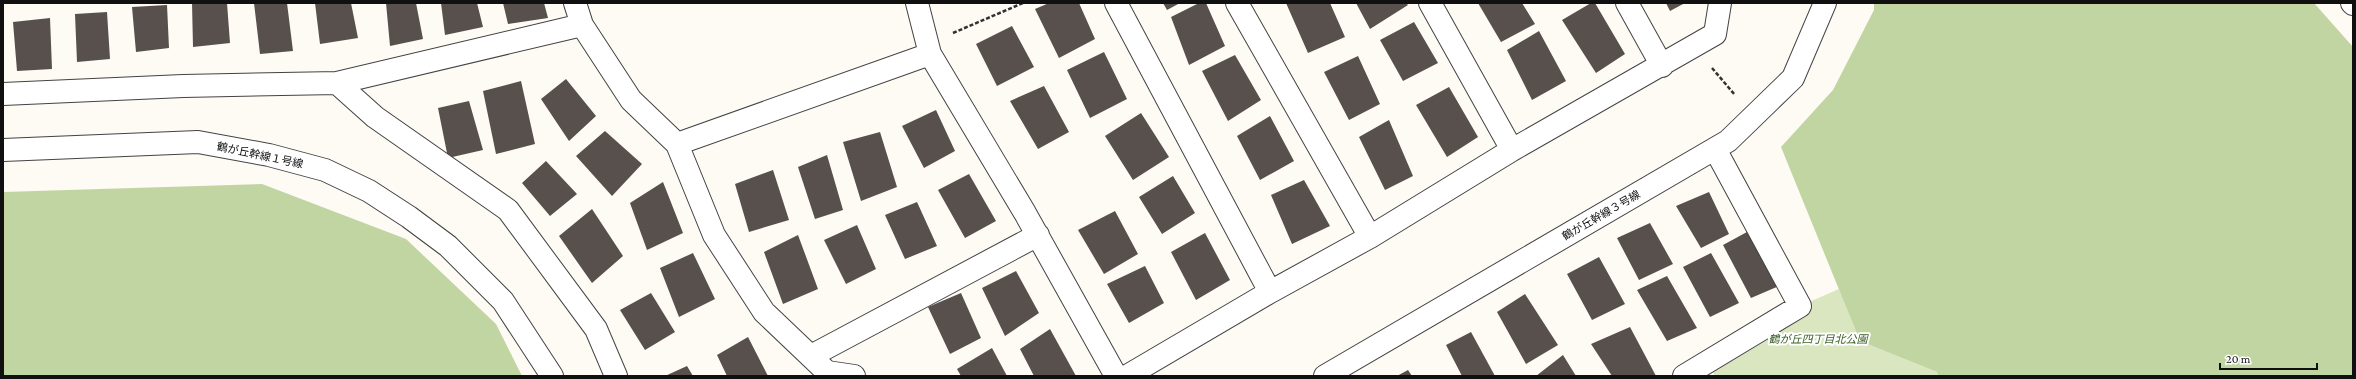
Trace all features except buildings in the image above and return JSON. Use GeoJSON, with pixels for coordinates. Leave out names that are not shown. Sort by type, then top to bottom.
{"type":"FeatureCollection","features":[{"type":"Feature","properties":{"kind":"street"},"geometry":{"type":"LineString","coordinates":[[574,3],[582,25],[631,100],[677,144],[714,235],[764,312],[811,356],[824,374],[854,376]]}},
{"type":"Feature","properties":{"kind":"street"},"geometry":{"type":"LineString","coordinates":[[917,3],[929,49],[1038,235],[1116,376]]}},
{"type":"Feature","properties":{"kind":"street"},"geometry":{"type":"LineString","coordinates":[[1116,3],[1270,292]]}},
{"type":"Feature","properties":{"kind":"street"},"geometry":{"type":"LineString","coordinates":[[1237,3],[1370,237]]}},
{"type":"Feature","properties":{"kind":"street"},"geometry":{"type":"LineString","coordinates":[[1430,3],[1512,150]]}},
{"type":"Feature","properties":{"kind":"street"},"geometry":{"type":"LineString","coordinates":[[1627,3],[1662,66]]}},
{"type":"Feature","properties":{"kind":"street"},"geometry":{"type":"LineString","coordinates":[[1127,376],[1270,292],[1370,237],[1512,150],[1662,66],[1715,34],[1720,3]]}},
{"type":"Feature","properties":{"kind":"street","name":"鶴が丘幹線３号線"},"geometry":{"type":"LineString","coordinates":[[1325,376],[1728,141],[1793,78],[1825,3]]}},
{"type":"Feature","properties":{"kind":"street"},"geometry":{"type":"LineString","coordinates":[[3,94],[183,86],[337,83],[582,25]]}},
{"type":"Feature","properties":{"kind":"street"},"geometry":{"type":"LineString","coordinates":[[677,144],[929,49]]}},
{"type":"Feature","properties":{"kind":"street"},"geometry":{"type":"LineString","coordinates":[[337,83],[375,117],[508,210],[596,329],[616,376]]}},
{"type":"Feature","properties":{"kind":"street","name":"鶴が丘幹線１号線"},"geometry":{"type":"LineString","coordinates":[[3,150],[198,142],[270,155],[325,170],[369,191],[409,217],[448,246],[504,301],[552,376]]}},
{"type":"Feature","properties":{"kind":"street"},"geometry":{"type":"LineString","coordinates":[[1684,376],[1711,369],[1800,306],[1715,149]]}},
{"type":"Feature","properties":{"kind":"street"},"geometry":{"type":"LineString","coordinates":[[811,356],[1038,235]]}},
{"type":"Feature","properties":{"kind":"path"},"geometry":{"type":"LineString","coordinates":[[929,49],[1023,3]]}},
{"type":"Feature","properties":{"kind":"path"},"geometry":{"type":"LineString","coordinates":[[1694,46],[1753,117]]}},
{"type":"Feature","properties":{"kind":"green space"},"geometry":{"type":"Polygon","coordinates":[[[1874,3],[2314,3],[2353,47],[2353,376],[1938,376],[1937,372],[1860,341],[1781,147],[1833,90],[1874,10],[1874,3]]]}},
{"type":"Feature","properties":{"kind":"green space"},"geometry":{"type":"Polygon","coordinates":[[[262,184],[406,239],[496,324],[522,376],[3,376],[3,192],[262,184]]]}},
{"type":"Feature","properties":{"kind":"green space","name":"鶴が丘四丁目北公園"},"geometry":{"type":"Polygon","coordinates":[[[1839,289],[1860,341],[1937,372],[1938,376],[1715,376],[1707,362],[1800,306],[1839,289]]]}}]}
